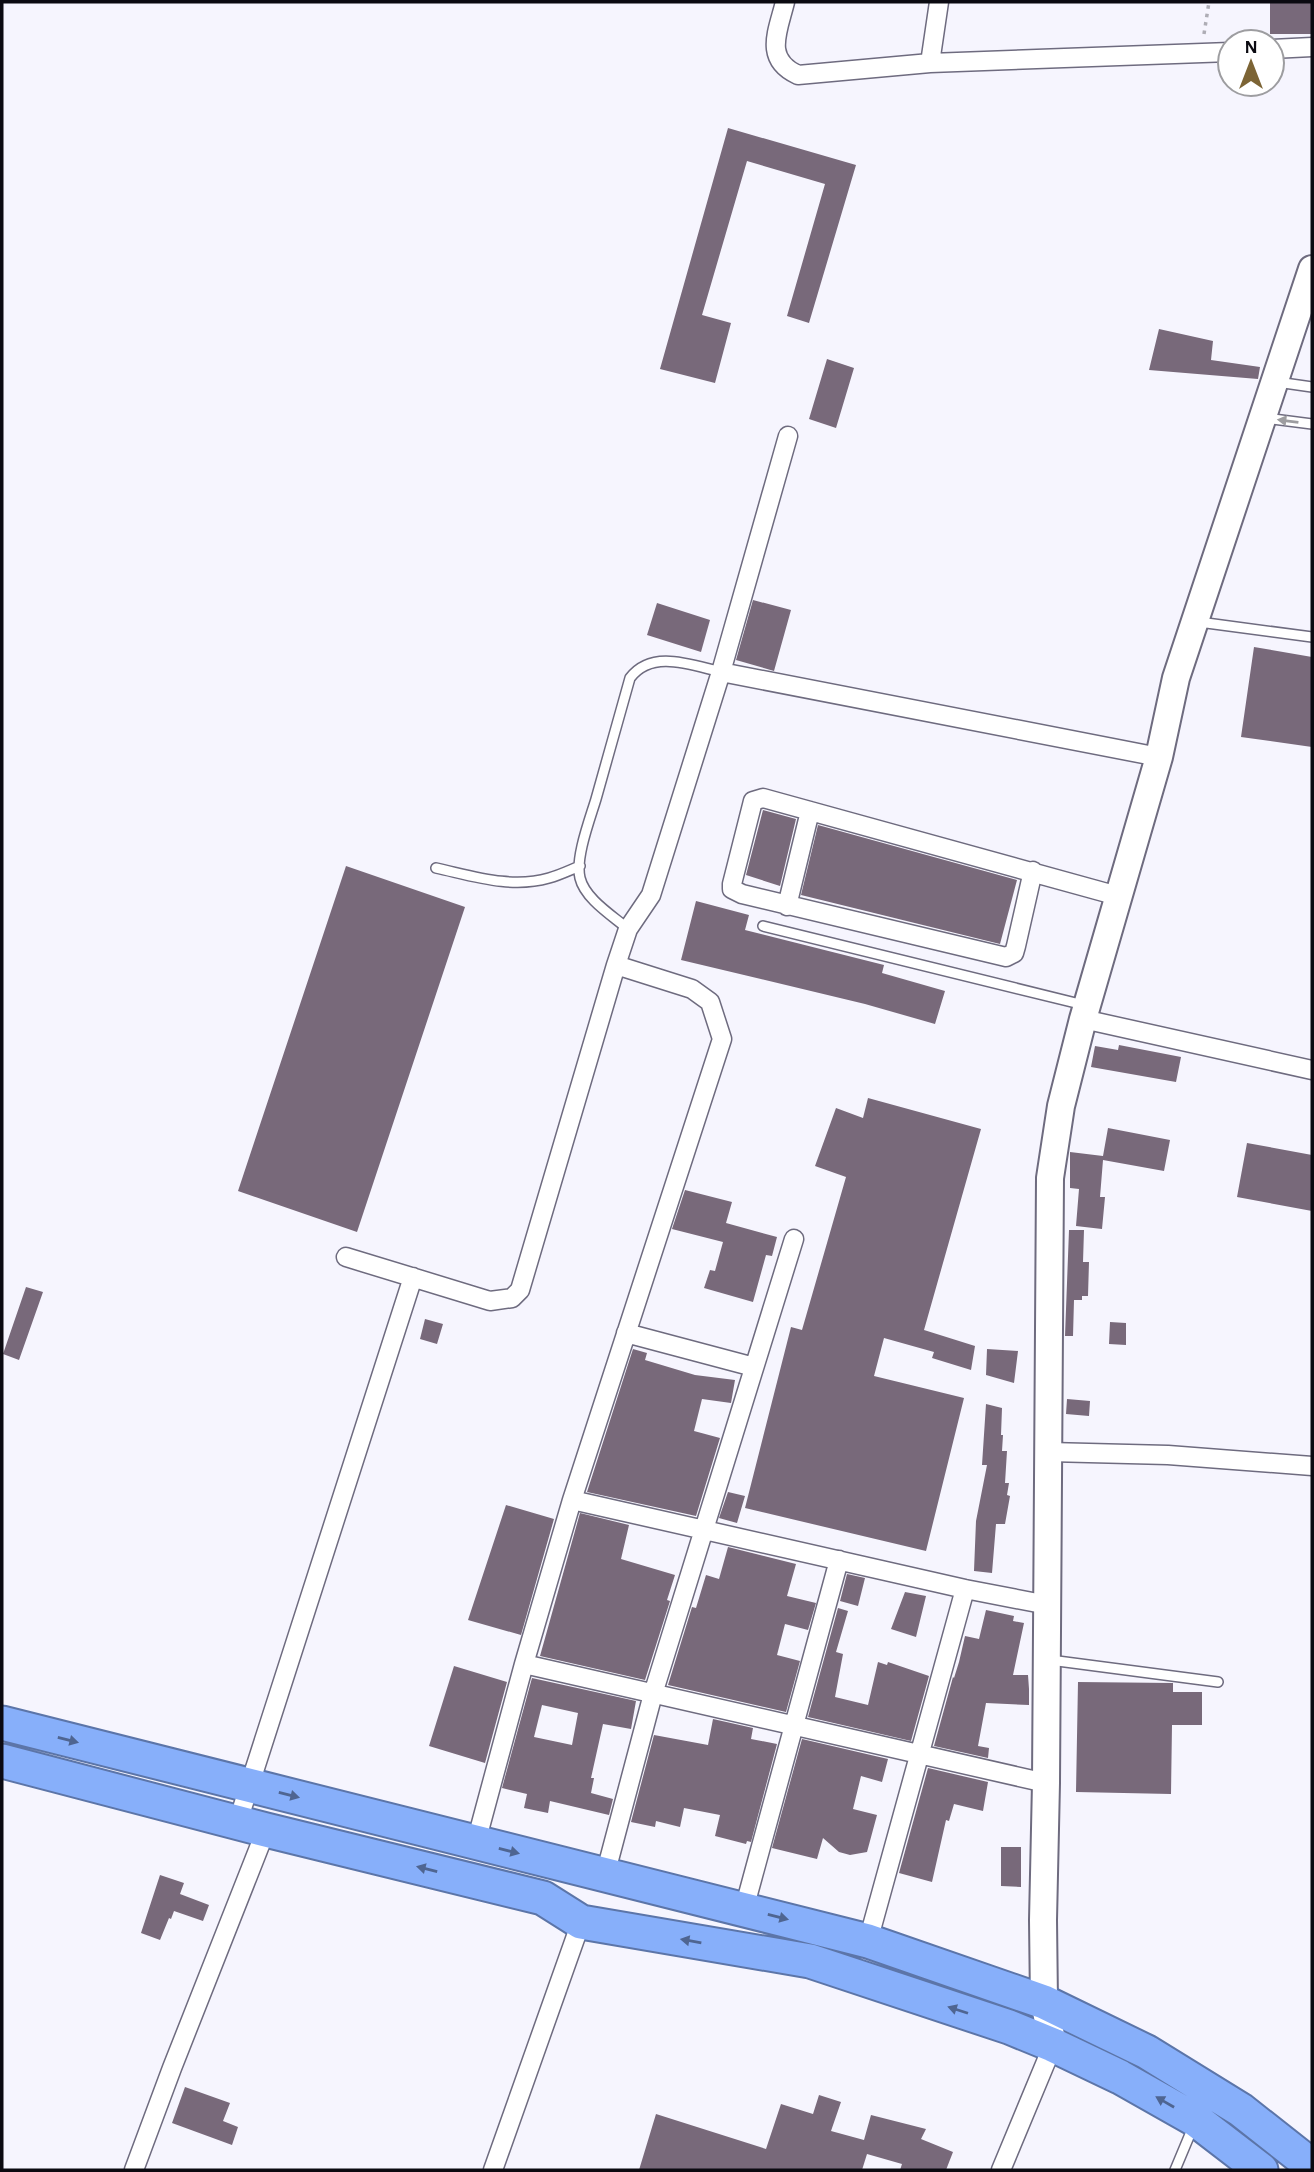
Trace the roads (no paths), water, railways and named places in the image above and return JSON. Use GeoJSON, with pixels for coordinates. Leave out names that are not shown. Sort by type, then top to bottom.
{"type":"FeatureCollection","features":[{"type":"Feature","properties":{"kind":"highway"},"geometry":{"type":"LineString","coordinates":[[2,1723],[868,1941],[1044,2002],[1159,2059],[1241,2110],[1312,2166]]}},
{"type":"Feature","properties":{"kind":"highway"},"geometry":{"type":"LineString","coordinates":[[2,1761],[543,1898],[581,1922],[810,1961],[1009,2027],[1053,2045],[1121,2077],[1196,2120],[1261,2170]]}},
{"type":"Feature","properties":{"kind":"main road"},"geometry":{"type":"LineString","coordinates":[[1053,2045],[1044,2002],[1042,1920],[1048,1605],[1050,1178],[1061,1105],[1084,1012],[1159,757],[1176,678],[1312,269]]}},
{"type":"Feature","properties":{"kind":"street"},"geometry":{"type":"LineString","coordinates":[[785,2],[775,43],[776,53],[785,69],[798,75],[930,63],[1216,52]]}},
{"type":"Feature","properties":{"kind":"street"},"geometry":{"type":"LineString","coordinates":[[930,63],[939,2]]}},
{"type":"Feature","properties":{"kind":"street"},"geometry":{"type":"LineString","coordinates":[[1286,49],[1312,47]]}},
{"type":"Feature","properties":{"kind":"street"},"geometry":{"type":"LineString","coordinates":[[346,1257],[490,1301],[512,1298],[520,1290],[616,965],[628,929],[651,895],[721,672],[788,436]]}},
{"type":"Feature","properties":{"kind":"street"},"geometry":{"type":"LineString","coordinates":[[721,672],[1159,757]]}},
{"type":"Feature","properties":{"kind":"street"},"geometry":{"type":"LineString","coordinates":[[1033,871],[1014,953],[1006,957],[787,906],[736,893],[732,889],[753,801],[763,798],[1033,871],[1118,896]]}},
{"type":"Feature","properties":{"kind":"street"},"geometry":{"type":"LineString","coordinates":[[787,906],[810,811]]}},
{"type":"Feature","properties":{"kind":"street"},"geometry":{"type":"LineString","coordinates":[[476,1842],[572,1500],[722,1039],[710,1002],[692,989],[616,965]]}},
{"type":"Feature","properties":{"kind":"street"},"geometry":{"type":"LineString","coordinates":[[1084,1012],[1312,1070]]}},
{"type":"Feature","properties":{"kind":"street"},"geometry":{"type":"LineString","coordinates":[[605,1875],[653,1694],[794,1239]]}},
{"type":"Feature","properties":{"kind":"street"},"geometry":{"type":"LineString","coordinates":[[134,2170],[172,2068],[252,1826],[251,1786],[412,1277]]}},
{"type":"Feature","properties":{"kind":"street"},"geometry":{"type":"LineString","coordinates":[[626,1333],[754,1367]]}},
{"type":"Feature","properties":{"kind":"street"},"geometry":{"type":"LineString","coordinates":[[1049,1452],[1168,1455],[1312,1466]]}},
{"type":"Feature","properties":{"kind":"street"},"geometry":{"type":"LineString","coordinates":[[572,1500],[965,1589],[1048,1605]]}},
{"type":"Feature","properties":{"kind":"street"},"geometry":{"type":"LineString","coordinates":[[744,1909],[839,1560]]}},
{"type":"Feature","properties":{"kind":"street"},"geometry":{"type":"LineString","coordinates":[[868,1941],[965,1589]]}},
{"type":"Feature","properties":{"kind":"street"},"geometry":{"type":"LineString","coordinates":[[524,1664],[1046,1783]]}},
{"type":"Feature","properties":{"kind":"street"},"geometry":{"type":"LineString","coordinates":[[493,2170],[581,1922]]}},
{"type":"Feature","properties":{"kind":"street"},"geometry":{"type":"LineString","coordinates":[[1000,2170],[1053,2045]]}},
{"type":"Feature","properties":{"kind":"lane"},"geometry":{"type":"LineString","coordinates":[[1275,382],[1312,387]]}},
{"type":"Feature","properties":{"kind":"lane"},"geometry":{"type":"LineString","coordinates":[[1264,418],[1312,424]]}},
{"type":"Feature","properties":{"kind":"lane"},"geometry":{"type":"LineString","coordinates":[[1195,621],[1312,637]]}},
{"type":"Feature","properties":{"kind":"lane"},"geometry":{"type":"LineString","coordinates":[[628,929],[583,887],[580,866],[585,837],[630,678],[637,670],[660,661],[675,661],[721,672]]}},
{"type":"Feature","properties":{"kind":"lane"},"geometry":{"type":"LineString","coordinates":[[436,868],[501,882],[523,883],[550,878],[580,866]]}},
{"type":"Feature","properties":{"kind":"lane"},"geometry":{"type":"LineString","coordinates":[[763,926],[1084,1012]]}},
{"type":"Feature","properties":{"kind":"lane"},"geometry":{"type":"LineString","coordinates":[[1046,1659],[1218,1682]]}},
{"type":"Feature","properties":{"kind":"lane"},"geometry":{"type":"LineString","coordinates":[[1175,2170],[1196,2120]]}}]}
